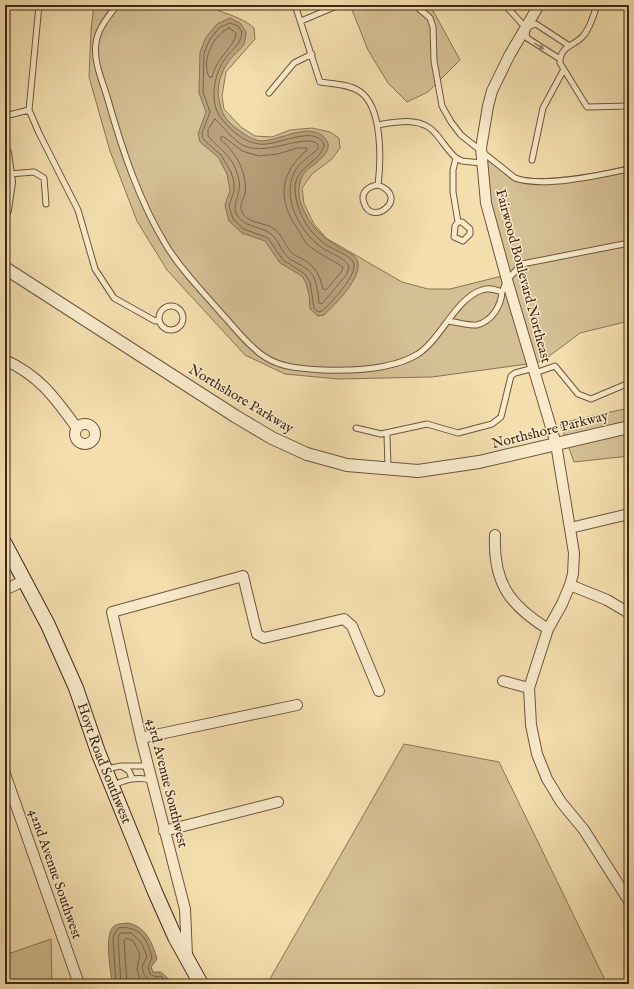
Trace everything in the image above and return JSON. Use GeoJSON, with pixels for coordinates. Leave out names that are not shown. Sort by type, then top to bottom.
{"type":"FeatureCollection","features":[{"type":"Feature","properties":{"kind":"main road","name":"Hoyt Road Southwest"},"geometry":{"type":"LineString","coordinates":[[5,544],[48,625],[76,688],[105,769],[155,892],[200,984]]}},
{"type":"Feature","properties":{"kind":"street","name":"Fairwood Boulevard Northeast"},"geometry":{"type":"LineString","coordinates":[[529,688],[548,629],[562,604],[570,585],[573,574],[574,553],[556,444],[507,280],[486,203],[481,163],[481,149],[492,91],[509,56],[539,5]]}},
{"type":"Feature","properties":{"kind":"street"},"geometry":{"type":"LineString","coordinates":[[5,153],[9,174],[9,189],[5,210]]}},
{"type":"Feature","properties":{"kind":"street","name":"Northshore Parkway"},"geometry":{"type":"LineString","coordinates":[[5,268],[228,412],[272,438],[307,454],[347,466],[418,471],[445,469],[629,427]]}},
{"type":"Feature","properties":{"kind":"street"},"geometry":{"type":"LineString","coordinates":[[5,360],[22,368],[38,380],[77,428]]}},
{"type":"Feature","properties":{"kind":"street"},"geometry":{"type":"LineString","coordinates":[[570,528],[629,514]]}},
{"type":"Feature","properties":{"kind":"street"},"geometry":{"type":"LineString","coordinates":[[495,535],[495,554],[507,595],[523,612],[548,629]]}},
{"type":"Feature","properties":{"kind":"street","name":"43rd Avenue Southwest"},"geometry":{"type":"LineString","coordinates":[[188,961],[185,909],[151,780],[112,612],[243,576],[257,634],[264,638],[344,619],[352,626],[379,691]]}},
{"type":"Feature","properties":{"kind":"street"},"geometry":{"type":"LineString","coordinates":[[5,590],[25,580]]}},
{"type":"Feature","properties":{"kind":"street"},"geometry":{"type":"LineString","coordinates":[[570,585],[606,600],[629,613]]}},
{"type":"Feature","properties":{"kind":"street"},"geometry":{"type":"LineString","coordinates":[[503,681],[529,688],[533,732],[537,754],[547,779],[561,802],[597,849],[629,901]]}},
{"type":"Feature","properties":{"kind":"street"},"geometry":{"type":"LineString","coordinates":[[141,738],[297,705]]}},
{"type":"Feature","properties":{"kind":"street","name":"42nd Avenue Southwest"},"geometry":{"type":"LineString","coordinates":[[5,774],[79,984]]}},
{"type":"Feature","properties":{"kind":"street"},"geometry":{"type":"LineString","coordinates":[[164,831],[278,802]]}},
{"type":"Feature","properties":{"kind":"lane"},"geometry":{"type":"LineString","coordinates":[[39,5],[30,110],[39,133],[78,210],[95,269],[114,298],[155,321],[159,320]]}},
{"type":"Feature","properties":{"kind":"lane"},"geometry":{"type":"LineString","coordinates":[[117,5],[101,28],[96,45],[96,54],[98,69],[115,124],[139,192],[150,218],[174,257],[211,301],[256,350],[266,358],[289,367],[332,370],[377,367],[403,361],[426,348],[472,295],[483,289],[492,289],[502,292]]}},
{"type":"Feature","properties":{"kind":"lane"},"geometry":{"type":"LineString","coordinates":[[295,5],[320,82],[350,86],[360,92],[367,99],[377,124],[381,151],[378,185]]}},
{"type":"Feature","properties":{"kind":"lane"},"geometry":{"type":"LineString","coordinates":[[301,21],[339,5]]}},
{"type":"Feature","properties":{"kind":"lane"},"geometry":{"type":"LineString","coordinates":[[415,5],[430,18],[432,27],[432,50],[442,106],[451,122],[461,135],[481,149],[515,178],[523,181],[547,181],[603,175],[629,169]]}},
{"type":"Feature","properties":{"kind":"lane"},"geometry":{"type":"LineString","coordinates":[[505,5],[525,27],[527,38],[560,59],[563,71],[587,107],[629,106]]}},
{"type":"Feature","properties":{"kind":"lane"},"geometry":{"type":"LineString","coordinates":[[560,59],[568,45],[583,37],[591,24],[597,5]]}},
{"type":"Feature","properties":{"kind":"lane"},"geometry":{"type":"LineString","coordinates":[[525,27],[536,24],[568,45]]}},
{"type":"Feature","properties":{"kind":"lane"},"geometry":{"type":"LineString","coordinates":[[269,93],[294,63],[312,54]]}},
{"type":"Feature","properties":{"kind":"lane"},"geometry":{"type":"LineString","coordinates":[[532,160],[543,108],[563,71]]}},
{"type":"Feature","properties":{"kind":"lane"},"geometry":{"type":"LineString","coordinates":[[5,116],[30,110]]}},
{"type":"Feature","properties":{"kind":"lane"},"geometry":{"type":"LineString","coordinates":[[377,124],[401,121],[419,123],[428,126],[456,158],[462,161],[481,163]]}},
{"type":"Feature","properties":{"kind":"lane"},"geometry":{"type":"LineString","coordinates":[[456,158],[453,170],[453,185],[458,222]]}},
{"type":"Feature","properties":{"kind":"lane"},"geometry":{"type":"LineString","coordinates":[[9,174],[34,172],[44,178],[46,204]]}},
{"type":"Feature","properties":{"kind":"lane"},"geometry":{"type":"LineString","coordinates":[[378,185],[385,187],[390,193],[391,200],[388,207],[383,212],[375,213],[368,210],[364,204],[363,197],[365,190],[371,186],[378,185]]}},
{"type":"Feature","properties":{"kind":"lane"},"geometry":{"type":"LineString","coordinates":[[448,321],[476,325],[483,322],[500,306],[502,292],[507,280],[522,264],[629,243]]}},
{"type":"Feature","properties":{"kind":"lane"},"geometry":{"type":"LineString","coordinates":[[170,306],[178,308],[182,316],[181,324],[171,330],[163,328],[159,320],[162,309],[170,306]]}},
{"type":"Feature","properties":{"kind":"lane"},"geometry":{"type":"LineString","coordinates":[[356,428],[387,434],[427,424],[458,433],[492,424],[501,417],[511,376],[515,373],[555,366],[578,394],[592,399],[629,383]]}},
{"type":"Feature","properties":{"kind":"lane"},"geometry":{"type":"LineString","coordinates":[[387,434],[388,470]]}},
{"type":"Feature","properties":{"kind":"lane"},"geometry":{"type":"LineString","coordinates":[[105,769],[122,766],[148,766]]}},
{"type":"Feature","properties":{"kind":"lane"},"geometry":{"type":"LineString","coordinates":[[122,766],[129,771],[132,778]]}},
{"type":"Feature","properties":{"kind":"lane"},"geometry":{"type":"LineString","coordinates":[[112,785],[132,778],[141,777],[151,780]]}},
{"type":"Feature","properties":{"kind":"shaded area"},"geometry":{"type":"Polygon","coordinates":[[[94,5],[205,5],[243,20],[254,28],[255,39],[226,72],[222,96],[224,109],[241,127],[255,136],[272,137],[290,130],[312,128],[330,132],[339,138],[340,148],[332,159],[312,174],[302,188],[304,204],[314,224],[326,238],[402,282],[428,289],[450,289],[506,275],[486,203],[481,148],[498,164],[507,170],[517,176],[526,178],[555,178],[590,174],[629,165],[629,321],[580,333],[544,360],[535,363],[432,377],[338,379],[285,374],[245,355],[167,270],[137,221],[110,151],[89,77],[91,30],[94,5]]]}},
{"type":"Feature","properties":{"kind":"shaded area"},"geometry":{"type":"Polygon","coordinates":[[[350,5],[430,5],[460,60],[428,92],[407,102],[388,83],[368,50],[350,5]]]}},
{"type":"Feature","properties":{"kind":"shaded area"},"geometry":{"type":"Polygon","coordinates":[[[629,408],[629,456],[574,462],[560,423],[629,408]]]}},
{"type":"Feature","properties":{"kind":"shaded area"},"geometry":{"type":"Polygon","coordinates":[[[404,744],[499,762],[607,984],[267,984],[404,744]]]}},
{"type":"Feature","properties":{"kind":"shaded area"},"geometry":{"type":"Polygon","coordinates":[[[51,939],[52,984],[5,984],[5,955],[51,939]]]}},
{"type":"Feature","properties":{"kind":"water"},"geometry":{"type":"Polygon","coordinates":[[[230,18],[240,23],[246,34],[244,44],[230,59],[221,76],[218,93],[223,113],[227,120],[248,136],[261,141],[303,131],[311,131],[318,133],[325,138],[328,143],[328,149],[325,154],[306,171],[301,178],[299,186],[300,201],[308,218],[317,230],[333,244],[355,257],[358,264],[354,280],[342,297],[324,315],[318,316],[310,309],[309,295],[306,283],[302,276],[280,263],[265,241],[242,233],[229,221],[225,205],[230,191],[227,174],[218,157],[200,142],[198,134],[206,112],[199,93],[200,52],[206,37],[217,24],[230,18]]]}},
{"type":"Feature","properties":{"kind":"water"},"geometry":{"type":"Polygon","coordinates":[[[128,923],[144,932],[150,941],[157,959],[151,967],[153,972],[161,972],[174,984],[112,984],[108,946],[110,932],[116,925],[128,923]]]}}]}
